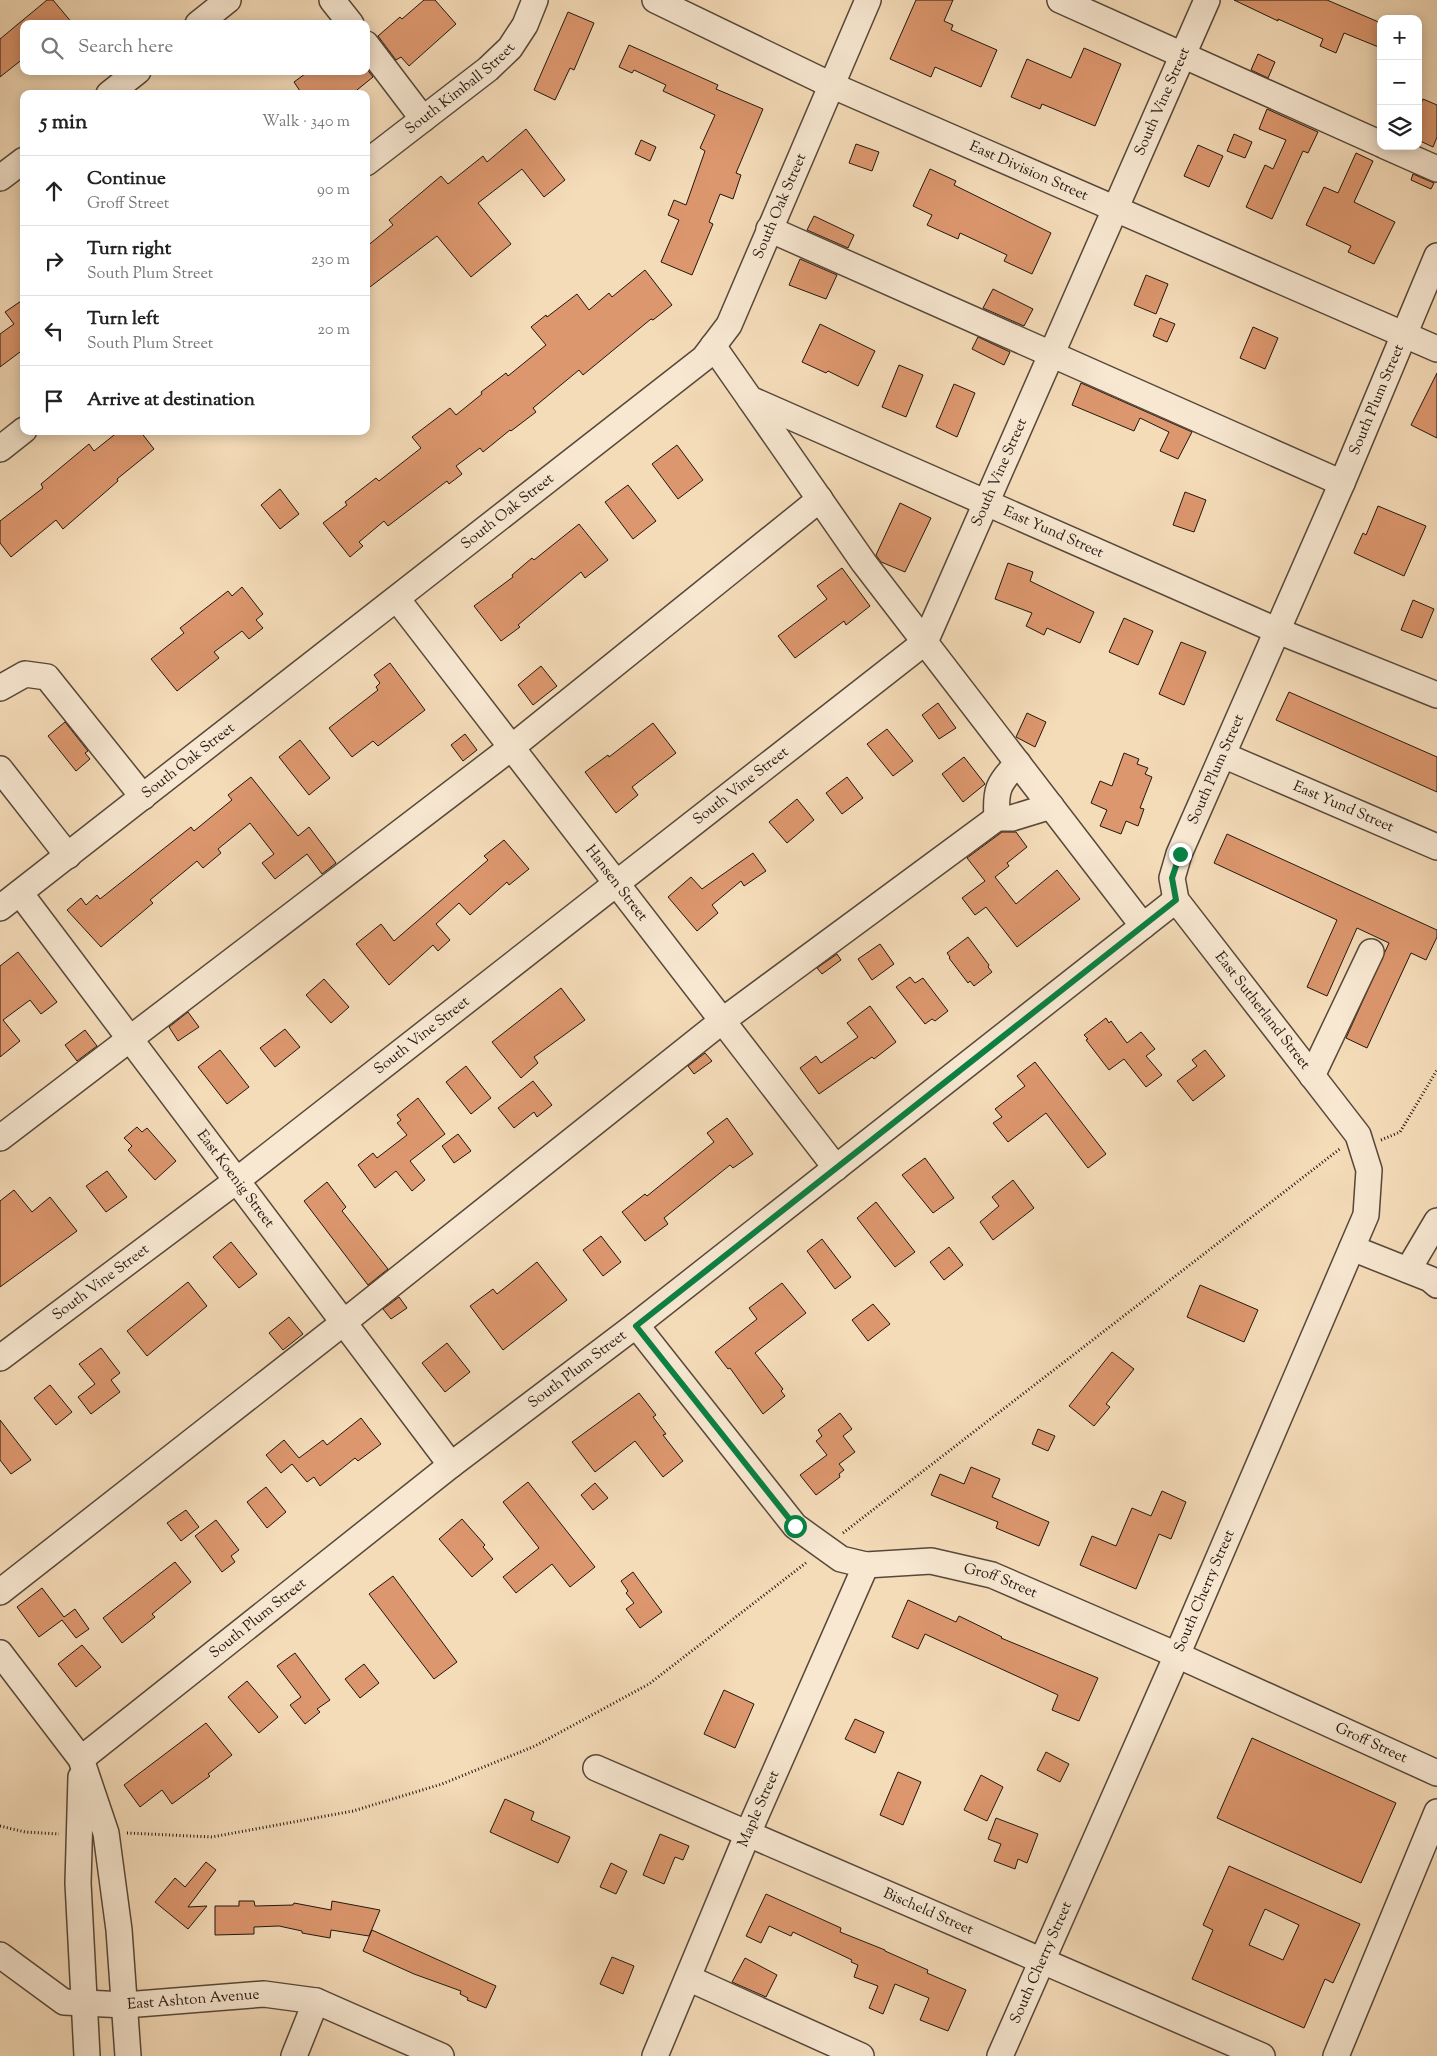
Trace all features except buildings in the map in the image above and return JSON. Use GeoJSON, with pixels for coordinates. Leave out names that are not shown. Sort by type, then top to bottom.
{"type":"FeatureCollection","features":[{"type":"Feature","properties":{"kind":"street"},"geometry":{"type":"LineString","coordinates":[[203,20],[228,0]]}},
{"type":"Feature","properties":{"kind":"street"},"geometry":{"type":"LineString","coordinates":[[332,0],[347,20]]}},
{"type":"Feature","properties":{"kind":"street","name":"South Kimball Street"},"geometry":{"type":"LineString","coordinates":[[370,160],[488,69],[510,48],[525,25],[535,0]]}},
{"type":"Feature","properties":{"kind":"street","name":"East Division Street"},"geometry":{"type":"LineString","coordinates":[[656,0],[831,84],[1404,334]]}},
{"type":"Feature","properties":{"kind":"street","name":"South Oak Street"},"geometry":{"type":"LineString","coordinates":[[0,908],[704,358],[729,324],[868,0]]}},
{"type":"Feature","properties":{"kind":"street"},"geometry":{"type":"LineString","coordinates":[[1060,0],[1377,142]]}},
{"type":"Feature","properties":{"kind":"street","name":"South Vine Street"},"geometry":{"type":"LineString","coordinates":[[0,1358],[236,1181],[925,642],[1207,0]]}},
{"type":"Feature","properties":{"kind":"street"},"geometry":{"type":"LineString","coordinates":[[370,49],[424,119]]}},
{"type":"Feature","properties":{"kind":"street"},"geometry":{"type":"LineString","coordinates":[[114,90],[133,75]]}},
{"type":"Feature","properties":{"kind":"street"},"geometry":{"type":"LineString","coordinates":[[1394,150],[1437,169]]}},
{"type":"Feature","properties":{"kind":"street"},"geometry":{"type":"LineString","coordinates":[[0,178],[20,163]]}},
{"type":"Feature","properties":{"kind":"street"},"geometry":{"type":"LineString","coordinates":[[769,229],[1342,483]]}},
{"type":"Feature","properties":{"kind":"street","name":"South Plum Street"},"geometry":{"type":"LineString","coordinates":[[81,1759],[451,1465],[636,1326],[1176,900],[1172,878],[1180,854],[1342,483],[1437,256]]}},
{"type":"Feature","properties":{"kind":"street","name":"South Plum Street"},"geometry":{"type":"LineString","coordinates":[[1404,334],[1437,349]]}},
{"type":"Feature","properties":{"kind":"street"},"geometry":{"type":"LineString","coordinates":[[713,346],[864,563],[1143,926]]}},
{"type":"Feature","properties":{"kind":"street","name":"East Yund Street"},"geometry":{"type":"LineString","coordinates":[[750,399],[1278,631]]}},
{"type":"Feature","properties":{"kind":"street"},"geometry":{"type":"LineString","coordinates":[[0,449],[20,433]]}},
{"type":"Feature","properties":{"kind":"street"},"geometry":{"type":"LineString","coordinates":[[0,1138],[512,747],[820,499]]}},
{"type":"Feature","properties":{"kind":"street","name":"Hansen Street"},"geometry":{"type":"LineString","coordinates":[[397,599],[836,1168]]}},
{"type":"Feature","properties":{"kind":"street"},"geometry":{"type":"LineString","coordinates":[[1278,631],[1437,695]]}},
{"type":"Feature","properties":{"kind":"street"},"geometry":{"type":"LineString","coordinates":[[0,688],[25,674],[47,677],[143,797]]}},
{"type":"Feature","properties":{"kind":"street","name":"East Yund Street"},"geometry":{"type":"LineString","coordinates":[[1223,755],[1437,847]]}},
{"type":"Feature","properties":{"kind":"street"},"geometry":{"type":"LineString","coordinates":[[997,818],[995,796],[1005,776],[1018,763]]}},
{"type":"Feature","properties":{"kind":"street"},"geometry":{"type":"LineString","coordinates":[[0,769],[68,856]]}},
{"type":"Feature","properties":{"kind":"street"},"geometry":{"type":"LineString","coordinates":[[0,1592],[344,1323],[722,1021],[997,818],[1012,818],[1051,806]]}},
{"type":"Feature","properties":{"kind":"street","name":"East Koenig Street"},"geometry":{"type":"LineString","coordinates":[[20,893],[451,1465]]}},
{"type":"Feature","properties":{"kind":"street","name":"East Sutherland Street"},"geometry":{"type":"LineString","coordinates":[[1176,900],[1348,1123]]}},
{"type":"Feature","properties":{"kind":"street"},"geometry":{"type":"LineString","coordinates":[[1312,1076],[1372,952]]}},
{"type":"Feature","properties":{"kind":"street","name":"South Cherry Street"},"geometry":{"type":"LineString","coordinates":[[1000,2056],[1177,1655],[1366,1215],[1369,1170],[1358,1135],[1348,1123]]}},
{"type":"Feature","properties":{"kind":"street"},"geometry":{"type":"LineString","coordinates":[[1408,1270],[1437,1221]]}},
{"type":"Feature","properties":{"kind":"street"},"geometry":{"type":"LineString","coordinates":[[1352,1248],[1430,1279],[1437,1285]]}},
{"type":"Feature","properties":{"kind":"street","name":"Groff Street"},"geometry":{"type":"LineString","coordinates":[[636,1326],[795,1526],[841,1559],[866,1565],[931,1561],[992,1575],[1177,1655],[1437,1773]]}},
{"type":"Feature","properties":{"kind":"street","name":"Maple Street"},"geometry":{"type":"LineString","coordinates":[[655,2056],[748,1833],[866,1565]]}},
{"type":"Feature","properties":{"kind":"street","name":"East Ashton Avenue"},"geometry":{"type":"LineString","coordinates":[[0,1652],[81,1759],[106,1833],[119,1930],[125,2005],[264,1994],[316,2001],[441,2056]]}},
{"type":"Feature","properties":{"kind":"street"},"geometry":{"type":"LineString","coordinates":[[81,1759],[78,1883],[87,2056]]}},
{"type":"Feature","properties":{"kind":"street","name":"Bischeld Street"},"geometry":{"type":"LineString","coordinates":[[596,1768],[1262,2056]]}},
{"type":"Feature","properties":{"kind":"street"},"geometry":{"type":"LineString","coordinates":[[1336,2056],[1437,1812]]}},
{"type":"Feature","properties":{"kind":"street"},"geometry":{"type":"LineString","coordinates":[[0,1955],[64,2002],[125,2005],[128,2056]]}},
{"type":"Feature","properties":{"kind":"street"},"geometry":{"type":"LineString","coordinates":[[688,1978],[861,2056]]}},
{"type":"Feature","properties":{"kind":"street"},"geometry":{"type":"LineString","coordinates":[[294,2056],[316,2001]]}},
{"type":"Feature","properties":{"kind":"path"},"geometry":{"type":"LineString","coordinates":[[106,1833],[155,1833],[212,1837],[353,1811],[442,1784],[535,1746],[649,1684],[1341,1148],[1379,1141],[1400,1132],[1437,1070]]}},
{"type":"Feature","properties":{"kind":"path"},"geometry":{"type":"LineString","coordinates":[[0,1826],[25,1832],[79,1836]]}},
{"type":"Feature","properties":{"kind":"route"},"geometry":{"type":"LineString","coordinates":[[795,1526],[636,1326],[1176,900],[1172,878],[1180,854]]}}]}
